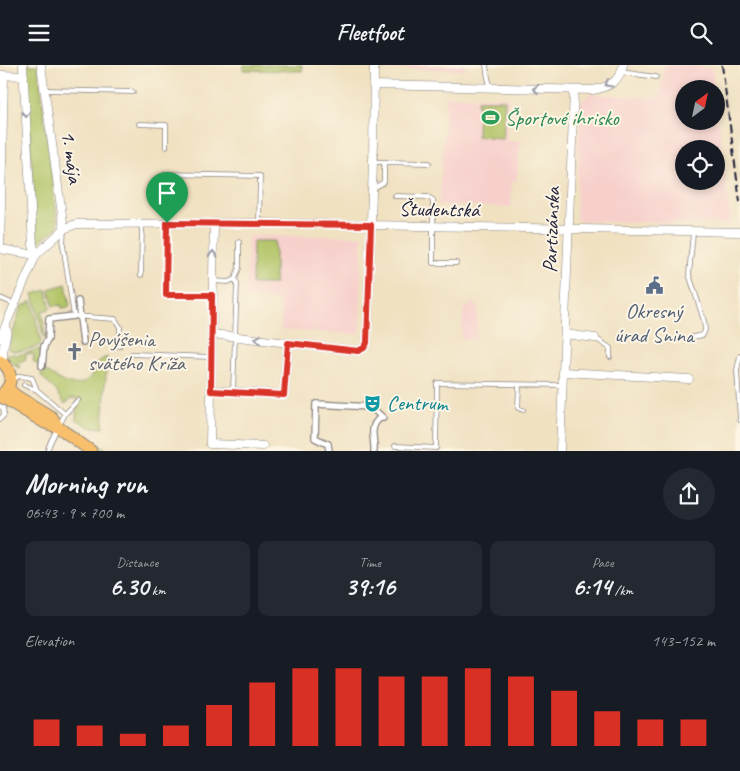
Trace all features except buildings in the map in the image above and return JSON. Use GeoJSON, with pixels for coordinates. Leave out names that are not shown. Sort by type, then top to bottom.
{"type":"FeatureCollection","features":[{"type":"Feature","properties":{"kind":"main road"},"geometry":{"type":"LineString","coordinates":[[2,362],[8,369],[5,390],[52,417],[58,427],[91,451]]}},
{"type":"Feature","properties":{"kind":"street","name":"1. mája"},"geometry":{"type":"LineString","coordinates":[[23,65],[33,245],[36,255]]}},
{"type":"Feature","properties":{"kind":"street","name":"1. mája"},"geometry":{"type":"LineString","coordinates":[[41,65],[64,229]]}},
{"type":"Feature","properties":{"kind":"street"},"geometry":{"type":"LineString","coordinates":[[212,334],[358,351],[364,348],[367,343],[371,234],[374,65]]}},
{"type":"Feature","properties":{"kind":"street"},"geometry":{"type":"LineString","coordinates":[[373,85],[574,90],[606,88],[617,79],[622,68]]}},
{"type":"Feature","properties":{"kind":"street"},"geometry":{"type":"LineString","coordinates":[[24,76],[2,75],[0,249],[36,255]]}},
{"type":"Feature","properties":{"kind":"street","name":"Partizánska"},"geometry":{"type":"LineString","coordinates":[[560,451],[574,90]]}},
{"type":"Feature","properties":{"kind":"street"},"geometry":{"type":"LineString","coordinates":[[214,223],[210,444],[263,446]]}},
{"type":"Feature","properties":{"kind":"street","name":"Študentská"},"geometry":{"type":"LineString","coordinates":[[64,229],[76,224],[259,223],[740,233]]}},
{"type":"Feature","properties":{"kind":"street"},"geometry":{"type":"LineString","coordinates":[[0,338],[36,255],[64,229]]}},
{"type":"Feature","properties":{"kind":"street"},"geometry":{"type":"LineString","coordinates":[[78,301],[77,317],[83,342]]}},
{"type":"Feature","properties":{"kind":"street"},"geometry":{"type":"LineString","coordinates":[[2,362],[9,317]]}},
{"type":"Feature","properties":{"kind":"street"},"geometry":{"type":"LineString","coordinates":[[42,366],[44,346],[48,339],[49,319],[77,317]]}},
{"type":"Feature","properties":{"kind":"street"},"geometry":{"type":"LineString","coordinates":[[565,334],[595,337]]}},
{"type":"Feature","properties":{"kind":"street"},"geometry":{"type":"LineString","coordinates":[[211,391],[284,395],[288,343]]}},
{"type":"Feature","properties":{"kind":"street"},"geometry":{"type":"LineString","coordinates":[[564,372],[689,379]]}},
{"type":"Feature","properties":{"kind":"street"},"geometry":{"type":"LineString","coordinates":[[329,451],[328,443],[315,438],[316,404],[371,407],[382,418],[374,426],[372,439],[374,451]]}},
{"type":"Feature","properties":{"kind":"lane"},"geometry":{"type":"LineString","coordinates":[[486,65],[491,88]]}},
{"type":"Feature","properties":{"kind":"lane"},"geometry":{"type":"LineString","coordinates":[[622,68],[656,77]]}},
{"type":"Feature","properties":{"kind":"lane"},"geometry":{"type":"LineString","coordinates":[[45,90],[133,92]]}},
{"type":"Feature","properties":{"kind":"lane"},"geometry":{"type":"LineString","coordinates":[[139,125],[166,125],[166,147]]}},
{"type":"Feature","properties":{"kind":"lane"},"geometry":{"type":"LineString","coordinates":[[373,162],[429,163]]}},
{"type":"Feature","properties":{"kind":"lane"},"geometry":{"type":"LineString","coordinates":[[372,189],[384,182],[384,162]]}},
{"type":"Feature","properties":{"kind":"lane"},"geometry":{"type":"LineString","coordinates":[[165,174],[260,176],[259,223]]}},
{"type":"Feature","properties":{"kind":"lane"},"geometry":{"type":"LineString","coordinates":[[395,197],[428,197],[432,200],[434,227],[433,263],[456,263]]}},
{"type":"Feature","properties":{"kind":"lane"},"geometry":{"type":"LineString","coordinates":[[141,275],[142,223]]}},
{"type":"Feature","properties":{"kind":"lane"},"geometry":{"type":"LineString","coordinates":[[167,223],[166,295],[212,295]]}},
{"type":"Feature","properties":{"kind":"lane"},"geometry":{"type":"LineString","coordinates":[[64,229],[63,245],[77,317],[115,319],[120,327],[119,346]]}},
{"type":"Feature","properties":{"kind":"lane"},"geometry":{"type":"LineString","coordinates":[[693,233],[688,274],[704,321],[705,330],[704,335],[693,337]]}},
{"type":"Feature","properties":{"kind":"lane"},"geometry":{"type":"LineString","coordinates":[[233,392],[237,290],[235,279],[239,268],[238,242]]}},
{"type":"Feature","properties":{"kind":"lane"},"geometry":{"type":"LineString","coordinates":[[213,281],[228,283],[235,279]]}},
{"type":"Feature","properties":{"kind":"lane"},"geometry":{"type":"LineString","coordinates":[[0,298],[14,304]]}},
{"type":"Feature","properties":{"kind":"lane"},"geometry":{"type":"LineString","coordinates":[[595,337],[610,348],[610,357]]}},
{"type":"Feature","properties":{"kind":"lane"},"geometry":{"type":"LineString","coordinates":[[132,354],[211,357]]}},
{"type":"Feature","properties":{"kind":"lane"},"geometry":{"type":"LineString","coordinates":[[740,356],[737,370],[740,420]]}},
{"type":"Feature","properties":{"kind":"lane"},"geometry":{"type":"LineString","coordinates":[[5,390],[20,376],[32,378],[37,390]]}},
{"type":"Feature","properties":{"kind":"lane"},"geometry":{"type":"LineString","coordinates":[[395,446],[436,447],[437,383],[562,385]]}},
{"type":"Feature","properties":{"kind":"lane"},"geometry":{"type":"LineString","coordinates":[[24,385],[37,390],[65,414]]}},
{"type":"Feature","properties":{"kind":"lane"},"geometry":{"type":"LineString","coordinates":[[519,385],[518,407],[523,410]]}},
{"type":"Feature","properties":{"kind":"lane"},"geometry":{"type":"LineString","coordinates":[[47,451],[53,434],[65,414],[78,400]]}},
{"type":"Feature","properties":{"kind":"lane"},"geometry":{"type":"LineString","coordinates":[[0,406],[3,408],[4,415],[0,419]]}},
{"type":"Feature","properties":{"kind":"shaded area"},"geometry":{"type":"Polygon","coordinates":[[[386,65],[465,65],[465,70],[386,69],[386,65]]]}},
{"type":"Feature","properties":{"kind":"shaded area"},"geometry":{"type":"Polygon","coordinates":[[[664,65],[692,65],[712,69],[714,80],[675,80],[675,130],[720,130],[721,140],[675,140],[675,190],[725,190],[725,174],[731,224],[580,221],[576,219],[580,104],[589,94],[656,98],[660,94],[664,65]]]}},
{"type":"Feature","properties":{"kind":"shaded area"},"geometry":{"type":"Polygon","coordinates":[[[446,96],[508,97],[506,140],[520,141],[517,181],[512,181],[511,207],[439,205],[446,96]]]}},
{"type":"Feature","properties":{"kind":"shaded area"},"geometry":{"type":"Polygon","coordinates":[[[248,236],[362,236],[360,334],[281,330],[280,300],[246,298],[248,236]]]}},
{"type":"Feature","properties":{"kind":"shaded area"},"geometry":{"type":"Polygon","coordinates":[[[473,301],[478,310],[476,340],[461,338],[463,311],[473,301]]]}},
{"type":"Feature","properties":{"kind":"green space"},"geometry":{"type":"Polygon","coordinates":[[[26,65],[38,65],[58,227],[40,241],[36,239],[26,65]]]}},
{"type":"Feature","properties":{"kind":"green space"},"geometry":{"type":"Polygon","coordinates":[[[244,65],[302,65],[302,71],[243,70],[244,65]]]}},
{"type":"Feature","properties":{"kind":"green space","name":"Športové ihrisko"},"geometry":{"type":"Polygon","coordinates":[[[478,100],[505,100],[503,138],[477,136],[478,100]]]}},
{"type":"Feature","properties":{"kind":"green space"},"geometry":{"type":"Polygon","coordinates":[[[253,241],[275,241],[275,284],[252,284],[253,241]]]}},
{"type":"Feature","properties":{"kind":"green space"},"geometry":{"type":"Polygon","coordinates":[[[66,284],[70,307],[53,306],[49,289],[66,284]]]}},
{"type":"Feature","properties":{"kind":"green space"},"geometry":{"type":"Polygon","coordinates":[[[47,290],[50,309],[42,311],[44,339],[33,294],[47,290]]]}},
{"type":"Feature","properties":{"kind":"green space"},"geometry":{"type":"Polygon","coordinates":[[[32,301],[41,342],[39,346],[20,351],[8,349],[21,307],[32,301]]]}},
{"type":"Feature","properties":{"kind":"green space"},"geometry":{"type":"Polygon","coordinates":[[[39,349],[41,360],[39,366],[33,361],[34,355],[27,353],[25,360],[16,363],[20,368],[15,366],[8,358],[7,353],[18,355],[39,349]]]}},
{"type":"Feature","properties":{"kind":"green space"},"geometry":{"type":"Polygon","coordinates":[[[107,357],[103,428],[90,427],[76,419],[77,398],[72,398],[65,404],[57,392],[41,376],[43,369],[64,382],[70,384],[81,383],[90,377],[96,365],[102,359],[107,357]]]}},
{"type":"Feature","properties":{"kind":"green space"},"geometry":{"type":"Polygon","coordinates":[[[76,427],[109,451],[101,451],[79,432],[76,427]]]}},
{"type":"Feature","properties":{"kind":"railway"},"geometry":{"type":"LineString","coordinates":[[722,65],[740,202]]}},
{"type":"Feature","properties":{"kind":"place","name":"Športové ihrisko"},"geometry":{"type":"Point","coordinates":[491,118]}},
{"type":"Feature","properties":{"kind":"place","name":"Okresný úrad Snina"},"geometry":{"type":"Point","coordinates":[654,286]}},
{"type":"Feature","properties":{"kind":"place","name":"Povýšenia svätého Kríža"},"geometry":{"type":"Point","coordinates":[74,351]}},
{"type":"Feature","properties":{"kind":"place","name":"Centrum"},"geometry":{"type":"Point","coordinates":[373,403]}},
{"type":"Feature","properties":{"kind":"route"},"geometry":{"type":"LineString","coordinates":[[167,223],[371,225],[367,343],[364,348],[358,351],[288,343],[284,395],[211,391],[212,295],[166,295],[167,223]]}}]}
